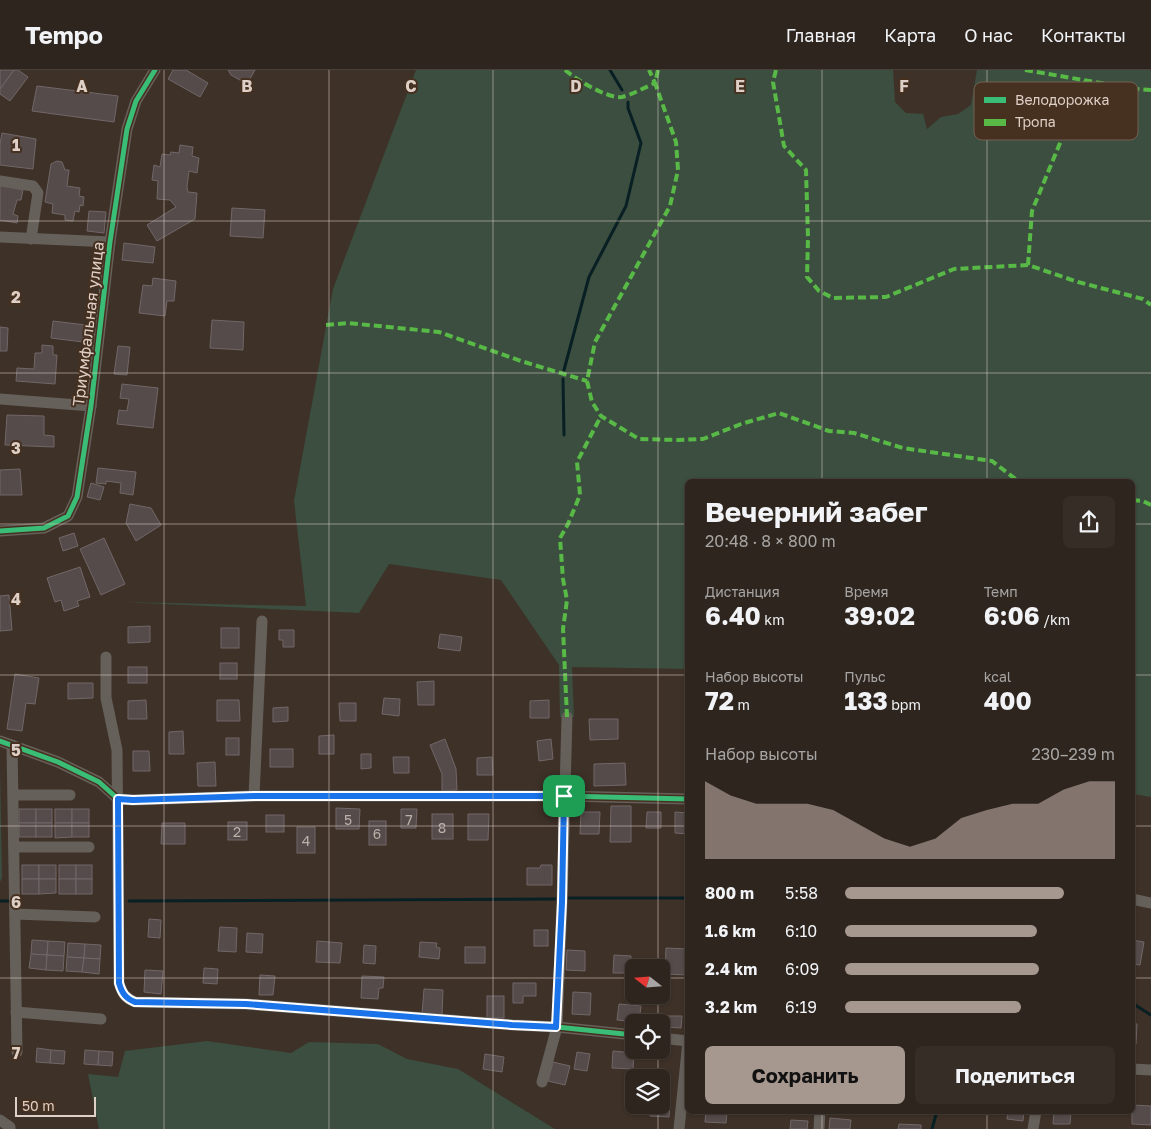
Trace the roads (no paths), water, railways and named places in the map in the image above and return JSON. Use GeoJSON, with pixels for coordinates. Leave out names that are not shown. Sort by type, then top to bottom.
{"type":"FeatureCollection","features":[{"type":"Feature","properties":{"kind":"street","name":"Триумфальная улица"},"geometry":{"type":"LineString","coordinates":[[0,531],[44,528],[68,516],[77,497],[91,406],[110,242],[127,129],[136,101],[155,70]]}},
{"type":"Feature","properties":{"kind":"street"},"geometry":{"type":"LineString","coordinates":[[0,181],[32,186],[38,192],[32,239]]}},
{"type":"Feature","properties":{"kind":"street"},"geometry":{"type":"LineString","coordinates":[[0,237],[110,242]]}},
{"type":"Feature","properties":{"kind":"street"},"geometry":{"type":"LineString","coordinates":[[0,400],[91,406]]}},
{"type":"Feature","properties":{"kind":"street"},"geometry":{"type":"LineString","coordinates":[[254,796],[262,621]]}},
{"type":"Feature","properties":{"kind":"street"},"geometry":{"type":"LineString","coordinates":[[106,657],[106,698],[117,750],[119,983],[121,991],[127,999],[135,1002],[246,1004],[556,1027],[625,1034]]}},
{"type":"Feature","properties":{"kind":"street"},"geometry":{"type":"LineString","coordinates":[[542,1082],[556,1027],[562,902],[567,717]]}},
{"type":"Feature","properties":{"kind":"street"},"geometry":{"type":"LineString","coordinates":[[0,741],[58,762],[99,782],[118,799],[254,796],[564,796],[685,799]]}},
{"type":"Feature","properties":{"kind":"street"},"geometry":{"type":"LineString","coordinates":[[12,745],[17,1052]]}},
{"type":"Feature","properties":{"kind":"street"},"geometry":{"type":"LineString","coordinates":[[13,795],[70,795]]}},
{"type":"Feature","properties":{"kind":"street"},"geometry":{"type":"LineString","coordinates":[[14,847],[88,847]]}},
{"type":"Feature","properties":{"kind":"street"},"geometry":{"type":"LineString","coordinates":[[1135,900],[1151,903]]}},
{"type":"Feature","properties":{"kind":"street"},"geometry":{"type":"LineString","coordinates":[[15,914],[95,917]]}},
{"type":"Feature","properties":{"kind":"street"},"geometry":{"type":"LineString","coordinates":[[16,1012],[101,1019]]}},
{"type":"Feature","properties":{"kind":"street"},"geometry":{"type":"LineString","coordinates":[[670,1039],[685,1040]]}},
{"type":"Feature","properties":{"kind":"street"},"geometry":{"type":"LineString","coordinates":[[1135,1069],[1151,1070]]}},
{"type":"Feature","properties":{"kind":"street"},"geometry":{"type":"LineString","coordinates":[[679,1129],[685,1070]]}},
{"type":"Feature","properties":{"kind":"street"},"geometry":{"type":"LineString","coordinates":[[820,1114],[820,1129]]}},
{"type":"Feature","properties":{"kind":"street"},"geometry":{"type":"LineString","coordinates":[[1033,1129],[1036,1114]]}},
{"type":"Feature","properties":{"kind":"street"},"geometry":{"type":"LineString","coordinates":[[1,1120],[10,1129]]}},
{"type":"Feature","properties":{"kind":"waterway"},"geometry":{"type":"LineString","coordinates":[[610,70],[622,90]]}},
{"type":"Feature","properties":{"kind":"waterway"},"geometry":{"type":"LineString","coordinates":[[564,370],[589,277],[626,206],[641,143],[628,108],[628,102]]}},
{"type":"Feature","properties":{"kind":"waterway"},"geometry":{"type":"LineString","coordinates":[[563,379],[564,435]]}},
{"type":"Feature","properties":{"kind":"waterway"},"geometry":{"type":"LineString","coordinates":[[569,898],[685,898]]}},
{"type":"Feature","properties":{"kind":"waterway"},"geometry":{"type":"LineString","coordinates":[[129,901],[555,899]]}},
{"type":"Feature","properties":{"kind":"waterway"},"geometry":{"type":"LineString","coordinates":[[0,901],[8,901]]}},
{"type":"Feature","properties":{"kind":"waterway"},"geometry":{"type":"LineString","coordinates":[[1135,1005],[1151,1015]]}},
{"type":"Feature","properties":{"kind":"waterway"},"geometry":{"type":"LineString","coordinates":[[932,1129],[936,1114]]}}]}
